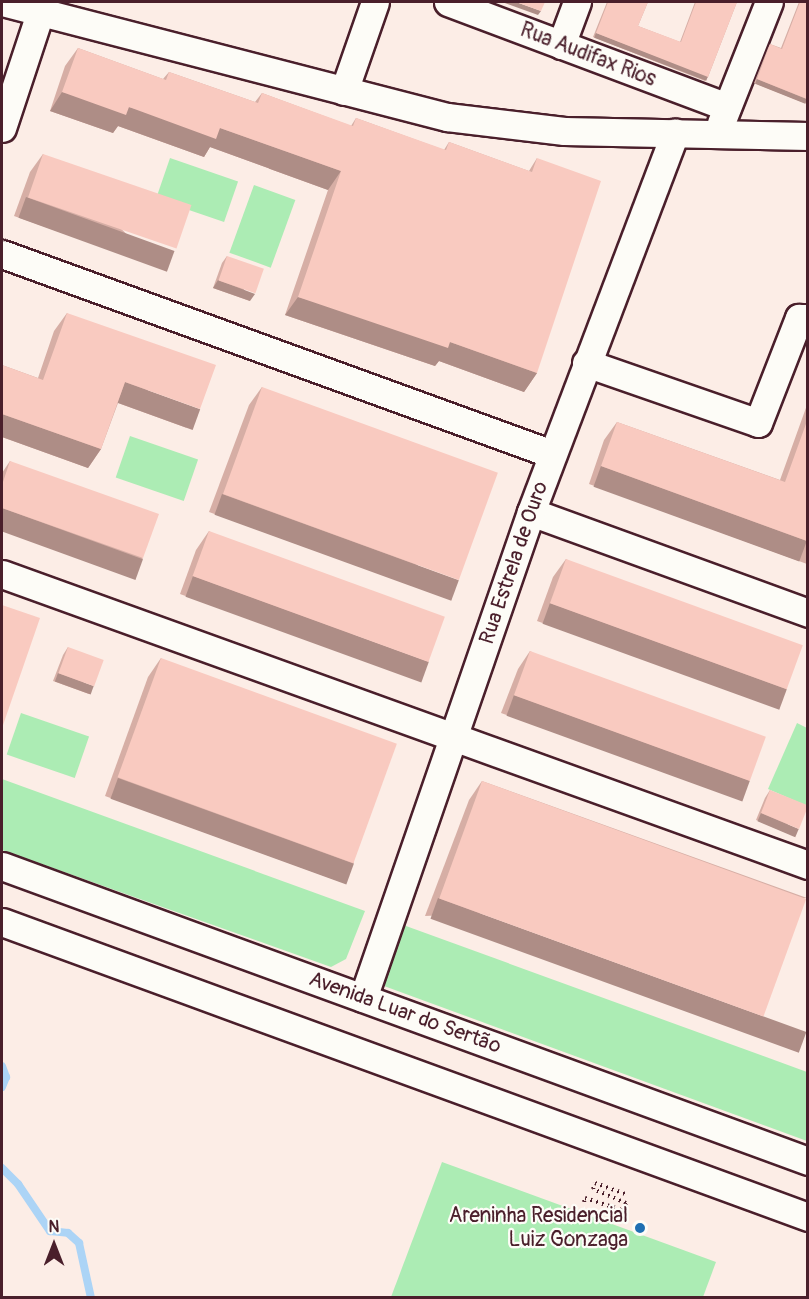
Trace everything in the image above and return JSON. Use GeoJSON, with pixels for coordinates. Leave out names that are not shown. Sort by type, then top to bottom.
{"type":"FeatureCollection","features":[{"type":"Feature","properties":{"kind":"street"},"geometry":{"type":"LineString","coordinates":[[2,2],[447,117],[564,131],[807,136]]}},
{"type":"Feature","properties":{"kind":"street"},"geometry":{"type":"LineString","coordinates":[[344,91],[375,2]]}},
{"type":"Feature","properties":{"kind":"street","name":"Rua Audifax Rios"},"geometry":{"type":"LineString","coordinates":[[448,2],[728,107]]}},
{"type":"Feature","properties":{"kind":"street"},"geometry":{"type":"LineString","coordinates":[[561,45],[577,2]]}},
{"type":"Feature","properties":{"kind":"street"},"geometry":{"type":"LineString","coordinates":[[717,134],[769,2]]}},
{"type":"Feature","properties":{"kind":"street"},"geometry":{"type":"LineString","coordinates":[[2,128],[40,13]]}},
{"type":"Feature","properties":{"kind":"street","name":"Rua Estrela de Ouro"},"geometry":{"type":"LineString","coordinates":[[363,998],[531,512],[675,132]]}},
{"type":"Feature","properties":{"kind":"street"},"geometry":{"type":"LineString","coordinates":[[2,254],[552,454]]}},
{"type":"Feature","properties":{"kind":"street"},"geometry":{"type":"LineString","coordinates":[[586,363],[758,423],[799,318],[807,318]]}},
{"type":"Feature","properties":{"kind":"street"},"geometry":{"type":"LineString","coordinates":[[531,512],[807,613]]}},
{"type":"Feature","properties":{"kind":"street"},"geometry":{"type":"LineString","coordinates":[[2,574],[453,739],[807,865]]}},
{"type":"Feature","properties":{"kind":"street","name":"Avenida Luar do Sertão"},"geometry":{"type":"LineString","coordinates":[[2,866],[807,1161]]}},
{"type":"Feature","properties":{"kind":"street"},"geometry":{"type":"LineString","coordinates":[[2,922],[807,1217]]}},
{"type":"Feature","properties":{"kind":"path"},"geometry":{"type":"LineString","coordinates":[[584,1202],[585,1198],[623,1210],[626,1203],[592,1189],[595,1183],[628,1195]]}},
{"type":"Feature","properties":{"kind":"green space"},"geometry":{"type":"Polygon","coordinates":[[[170,158],[238,181],[224,222],[156,199],[170,158]]]}},
{"type":"Feature","properties":{"kind":"green space"},"geometry":{"type":"Polygon","coordinates":[[[254,185],[295,200],[271,268],[229,253],[254,185]]]}},
{"type":"Feature","properties":{"kind":"green space"},"geometry":{"type":"Polygon","coordinates":[[[130,436],[198,459],[184,501],[116,478],[130,436]]]}},
{"type":"Feature","properties":{"kind":"green space"},"geometry":{"type":"Polygon","coordinates":[[[21,713],[89,736],[75,778],[7,755],[21,713]]]}},
{"type":"Feature","properties":{"kind":"green space"},"geometry":{"type":"Polygon","coordinates":[[[797,723],[807,728],[807,806],[768,789],[797,723]]]}},
{"type":"Feature","properties":{"kind":"green space"},"geometry":{"type":"Polygon","coordinates":[[[2,779],[365,911],[346,959],[331,967],[2,850],[2,779]]]}},
{"type":"Feature","properties":{"kind":"green space"},"geometry":{"type":"Polygon","coordinates":[[[395,922],[807,1072],[807,1141],[384,986],[380,974],[395,922]]]}},
{"type":"Feature","properties":{"kind":"green space"},"geometry":{"type":"Polygon","coordinates":[[[442,1162],[716,1262],[703,1297],[391,1297],[442,1162]]]}},
{"type":"Feature","properties":{"kind":"building"},"geometry":{"type":"Polygon","coordinates":[[[516,2],[545,2],[541,11],[516,2]]]}},
{"type":"Feature","properties":{"kind":"building"},"geometry":{"type":"Polygon","coordinates":[[[608,2],[648,2],[638,26],[681,42],[696,2],[737,2],[708,77],[596,33],[608,2]]]}},
{"type":"Feature","properties":{"kind":"building"},"geometry":{"type":"Polygon","coordinates":[[[800,2],[807,2],[807,99],[757,79],[770,44],[782,49],[800,2]]]}},
{"type":"Feature","properties":{"kind":"building"},"geometry":{"type":"Polygon","coordinates":[[[78,48],[166,80],[169,72],[258,103],[262,93],[353,126],[356,118],[446,150],[449,142],[532,172],[537,158],[601,181],[537,373],[450,342],[448,348],[298,297],[341,171],[220,128],[216,139],[129,107],[126,115],[62,92],[78,48]]]}},
{"type":"Feature","properties":{"kind":"building"},"geometry":{"type":"Polygon","coordinates":[[[43,154],[191,205],[176,249],[28,197],[43,154]]]}},
{"type":"Feature","properties":{"kind":"building"},"geometry":{"type":"Polygon","coordinates":[[[227,256],[264,269],[255,293],[219,281],[227,256]]]}},
{"type":"Feature","properties":{"kind":"building"},"geometry":{"type":"Polygon","coordinates":[[[67,313],[216,365],[200,409],[125,382],[101,449],[2,414],[2,365],[43,380],[67,313]]]}},
{"type":"Feature","properties":{"kind":"building"},"geometry":{"type":"Polygon","coordinates":[[[262,387],[498,473],[459,580],[223,494],[262,387]]]}},
{"type":"Feature","properties":{"kind":"building"},"geometry":{"type":"Polygon","coordinates":[[[807,421],[807,541],[601,466],[617,422],[785,482],[807,421]]]}},
{"type":"Feature","properties":{"kind":"building"},"geometry":{"type":"Polygon","coordinates":[[[10,461],[159,514],[143,558],[2,508],[2,485],[10,461]]]}},
{"type":"Feature","properties":{"kind":"building"},"geometry":{"type":"Polygon","coordinates":[[[209,531],[445,617],[428,662],[193,576],[209,531]]]}},
{"type":"Feature","properties":{"kind":"building"},"geometry":{"type":"Polygon","coordinates":[[[566,559],[803,645],[787,689],[550,603],[566,559]]]}},
{"type":"Feature","properties":{"kind":"building"},"geometry":{"type":"Polygon","coordinates":[[[2,605],[40,618],[2,728],[2,605]]]}},
{"type":"Feature","properties":{"kind":"building"},"geometry":{"type":"Polygon","coordinates":[[[68,647],[104,660],[94,686],[58,673],[68,647]]]}},
{"type":"Feature","properties":{"kind":"building"},"geometry":{"type":"Polygon","coordinates":[[[530,651],[766,737],[750,781],[514,695],[530,651]]]}},
{"type":"Feature","properties":{"kind":"building"},"geometry":{"type":"Polygon","coordinates":[[[161,658],[397,744],[353,863],[118,777],[161,658]]]}},
{"type":"Feature","properties":{"kind":"building"},"geometry":{"type":"Polygon","coordinates":[[[482,781],[806,899],[763,1016],[439,898],[482,781]]]}},
{"type":"Feature","properties":{"kind":"building"},"geometry":{"type":"Polygon","coordinates":[[[770,790],[807,805],[799,829],[761,813],[770,790]]]}},
{"type":"Feature","properties":{"kind":"waterway"},"geometry":{"type":"LineString","coordinates":[[2,1066],[6,1077],[2,1087]]}},
{"type":"Feature","properties":{"kind":"waterway"},"geometry":{"type":"LineString","coordinates":[[2,1168],[18,1184],[50,1231],[68,1233],[79,1243],[91,1298]]}},
{"type":"Feature","properties":{"kind":"place","name":"Areninha Residencial Luiz Gonzaga"},"geometry":{"type":"Point","coordinates":[640,1228]}}]}
